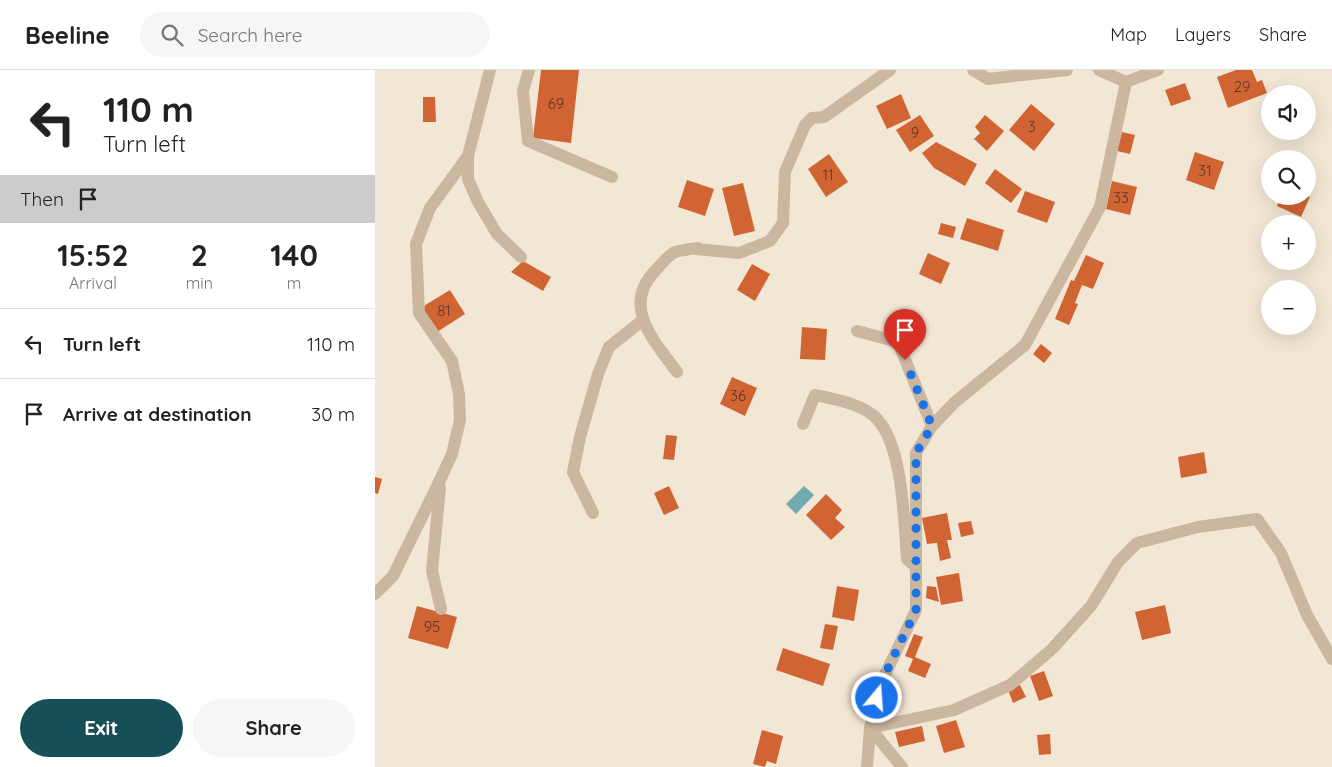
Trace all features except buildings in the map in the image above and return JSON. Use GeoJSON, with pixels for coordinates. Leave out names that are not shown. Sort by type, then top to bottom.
{"type":"FeatureCollection","features":[{"type":"Feature","properties":{"kind":"street"},"geometry":{"type":"LineString","coordinates":[[490,70],[469,156],[468,179],[478,202],[497,234],[521,257]]}},
{"type":"Feature","properties":{"kind":"street"},"geometry":{"type":"LineString","coordinates":[[529,70],[523,90],[528,140],[612,176]]}},
{"type":"Feature","properties":{"kind":"street"},"geometry":{"type":"LineString","coordinates":[[677,372],[652,338],[643,320],[640,299],[646,280],[673,253],[697,248],[739,253],[770,242],[783,223],[785,172],[805,125],[812,118],[824,117],[890,70]]}},
{"type":"Feature","properties":{"kind":"street"},"geometry":{"type":"LineString","coordinates":[[973,70],[988,79],[1067,70]]}},
{"type":"Feature","properties":{"kind":"street"},"geometry":{"type":"LineString","coordinates":[[1099,70],[1126,82],[1158,70]]}},
{"type":"Feature","properties":{"kind":"street"},"geometry":{"type":"LineString","coordinates":[[867,767],[870,728],[881,683],[916,610],[916,453],[932,426],[955,402],[1025,345],[1100,207],[1126,82]]}},
{"type":"Feature","properties":{"kind":"street"},"geometry":{"type":"LineString","coordinates":[[375,594],[393,576],[441,478],[452,454],[460,420],[459,394],[451,361],[419,312],[417,244],[430,208],[469,156]]}},
{"type":"Feature","properties":{"kind":"street"},"geometry":{"type":"LineString","coordinates":[[593,513],[573,472],[580,437],[598,374],[609,348],[643,320]]}},
{"type":"Feature","properties":{"kind":"street"},"geometry":{"type":"LineString","coordinates":[[857,331],[898,342],[932,426]]}},
{"type":"Feature","properties":{"kind":"street"},"geometry":{"type":"LineString","coordinates":[[803,424],[815,395],[854,404],[878,419],[894,448],[900,480],[907,558],[916,567]]}},
{"type":"Feature","properties":{"kind":"street"},"geometry":{"type":"LineString","coordinates":[[441,478],[432,571],[441,609]]}},
{"type":"Feature","properties":{"kind":"street"},"geometry":{"type":"LineString","coordinates":[[870,728],[954,710],[1010,685],[1051,650],[1091,606],[1118,562],[1137,543],[1198,527],[1257,519],[1281,553],[1307,615],[1332,659]]}},
{"type":"Feature","properties":{"kind":"street"},"geometry":{"type":"LineString","coordinates":[[870,728],[902,767]]}},
{"type":"Feature","properties":{"kind":"water"},"geometry":{"type":"Polygon","coordinates":[[[804,486],[814,495],[796,514],[786,504],[804,486]]]}},
{"type":"Feature","properties":{"kind":"route"},"geometry":{"type":"LineString","coordinates":[[877,698],[881,683],[916,610],[916,453],[932,426],[905,360]]}}]}
